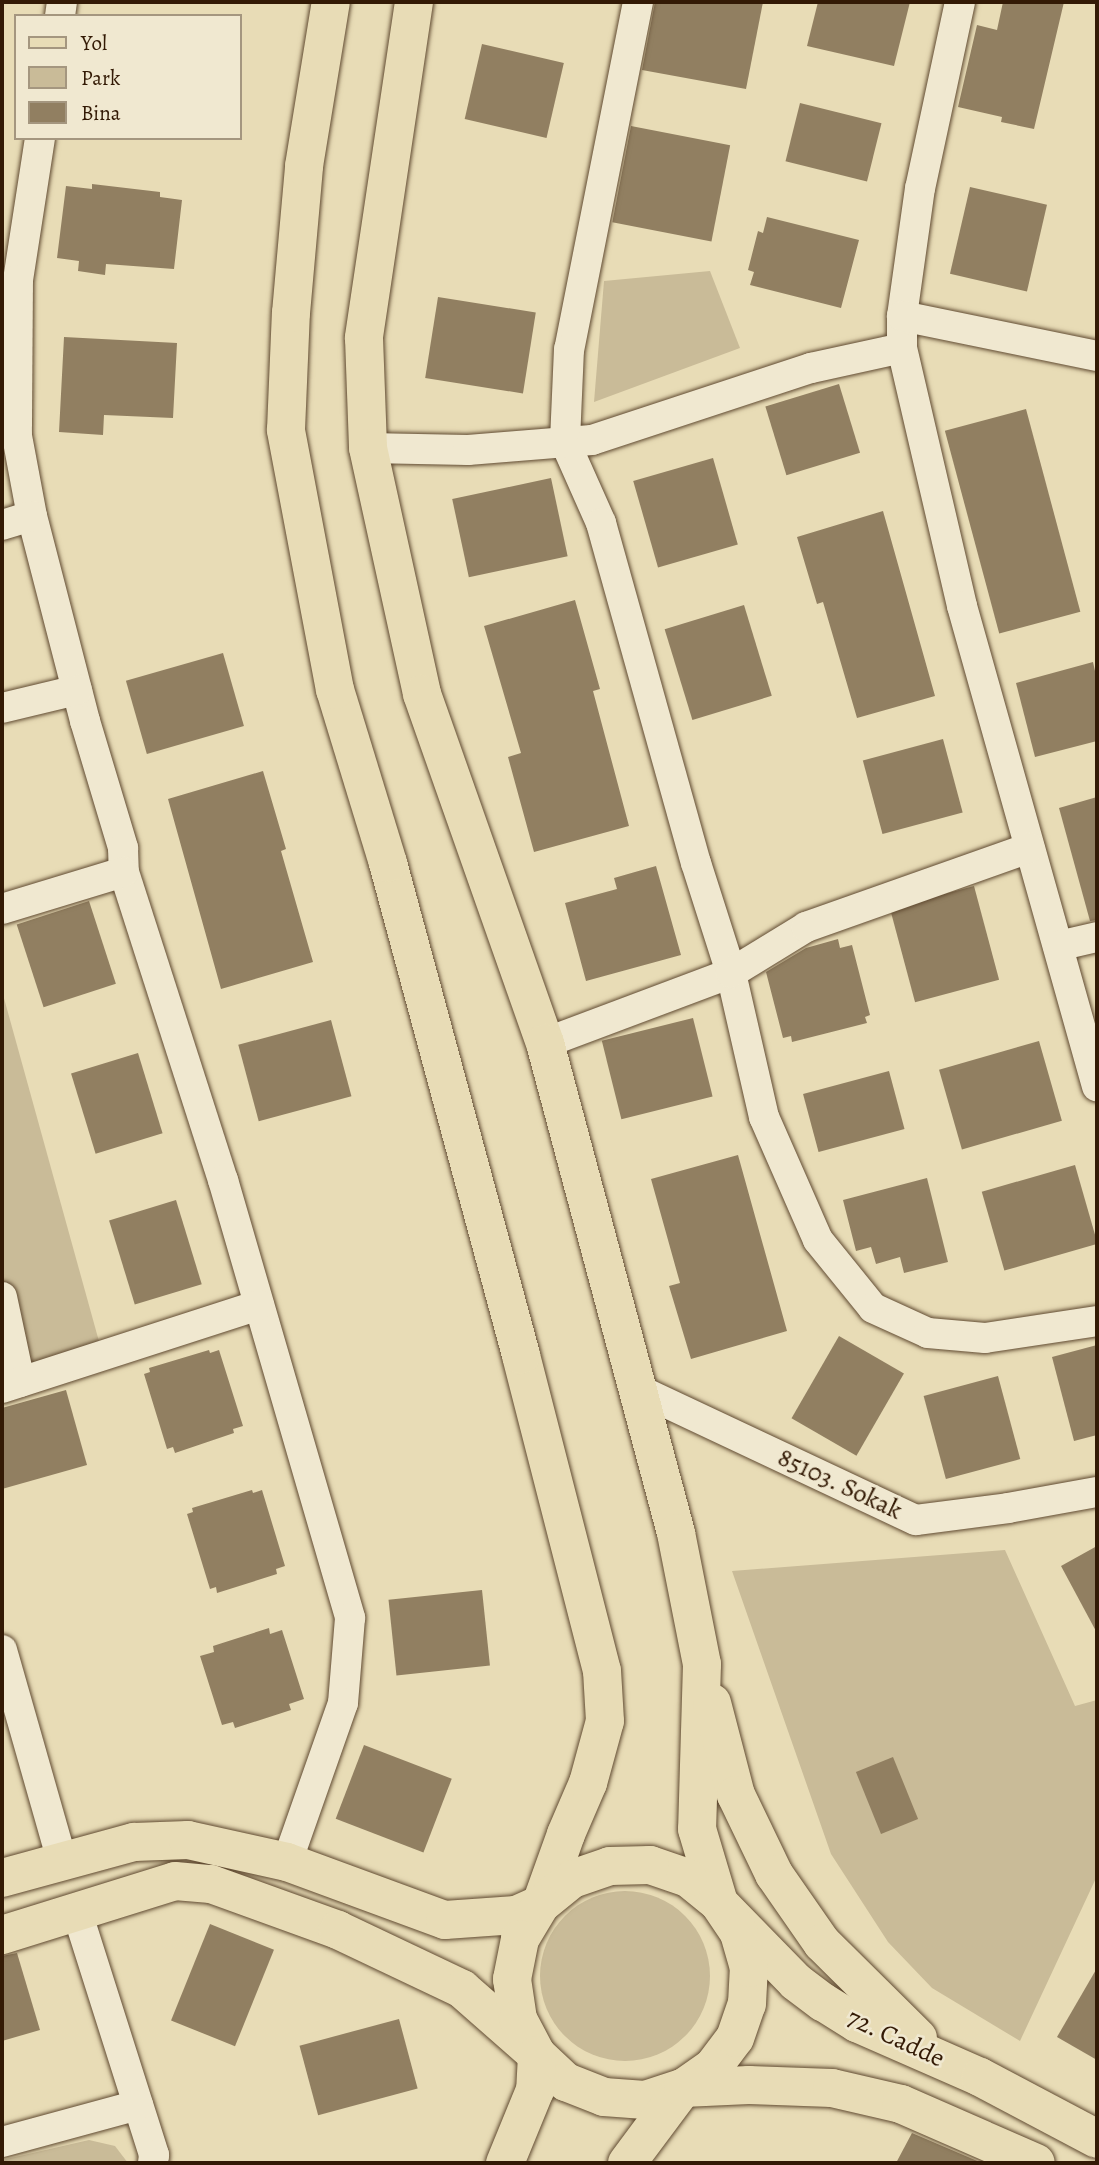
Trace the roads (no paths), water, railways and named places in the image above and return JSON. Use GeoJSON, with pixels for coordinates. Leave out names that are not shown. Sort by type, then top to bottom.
{"type":"FeatureCollection","features":[{"type":"Feature","properties":{"kind":"main road"},"geometry":{"type":"LineString","coordinates":[[331,2],[304,166],[291,313],[286,430],[335,690],[388,863],[603,1671],[604,1721],[588,1783],[566,1833],[541,1905],[520,1939],[512,1979],[518,2019],[537,2054],[535,2090],[505,2163]]}},
{"type":"Feature","properties":{"kind":"main road"},"geometry":{"type":"LineString","coordinates":[[414,2],[364,338],[368,448],[422,694],[545,1043],[676,1534],[702,1664],[736,1795],[774,1874],[822,1943],[870,1994],[943,2061]]}},
{"type":"Feature","properties":{"kind":"main road"},"geometry":{"type":"LineString","coordinates":[[627,2163],[683,2088],[713,2067],[735,2038],[747,2004],[749,1968],[739,1933],[719,1903],[696,1829],[702,1664]]}},
{"type":"Feature","properties":{"kind":"main road"},"geometry":{"type":"LineString","coordinates":[[2,1878],[134,1842],[188,1840],[286,1861],[445,1920],[516,1914],[541,1905],[572,1879],[610,1866],[650,1866],[688,1878],[719,1903]]}},
{"type":"Feature","properties":{"kind":"main road"},"geometry":{"type":"LineString","coordinates":[[2,1935],[175,1881],[211,1884],[338,1930],[462,1989],[566,2082],[604,2097],[645,2100],[683,2088],[749,2085],[832,2088],[901,2104],[1036,2163]]}},
{"type":"Feature","properties":{"kind":"main road","name":"72. Cadde"},"geometry":{"type":"LineString","coordinates":[[719,1903],[796,1982],[822,2002],[857,2023],[943,2061],[1097,2139]]}},
{"type":"Feature","properties":{"kind":"street"},"geometry":{"type":"LineString","coordinates":[[638,2],[569,349],[565,442],[601,523],[696,863],[731,972],[764,1118],[818,1240],[873,1308],[928,1333],[985,1338],[1097,1321]]}},
{"type":"Feature","properties":{"kind":"street"},"geometry":{"type":"LineString","coordinates":[[960,2],[920,188],[902,316],[902,348],[962,606],[1097,1086]]}},
{"type":"Feature","properties":{"kind":"street"},"geometry":{"type":"LineString","coordinates":[[40,140],[18,280],[10,357],[17,436],[32,516],[77,690],[123,848],[124,872],[219,1167],[350,1618],[343,1703],[286,1861]]}},
{"type":"Feature","properties":{"kind":"street"},"geometry":{"type":"LineString","coordinates":[[902,316],[1097,356]]}},
{"type":"Feature","properties":{"kind":"street"},"geometry":{"type":"LineString","coordinates":[[368,448],[468,450],[592,440],[811,368],[902,348]]}},
{"type":"Feature","properties":{"kind":"street"},"geometry":{"type":"LineString","coordinates":[[2,525],[32,516]]}},
{"type":"Feature","properties":{"kind":"street"},"geometry":{"type":"LineString","coordinates":[[2,708],[77,690]]}},
{"type":"Feature","properties":{"kind":"street"},"geometry":{"type":"LineString","coordinates":[[545,1043],[731,972],[806,927],[1029,849]]}},
{"type":"Feature","properties":{"kind":"street"},"geometry":{"type":"LineString","coordinates":[[2,909],[124,872]]}},
{"type":"Feature","properties":{"kind":"street"},"geometry":{"type":"LineString","coordinates":[[1058,946],[1097,937]]}},
{"type":"Feature","properties":{"kind":"street"},"geometry":{"type":"LineString","coordinates":[[2,1297],[11,1385],[259,1305]]}},
{"type":"Feature","properties":{"kind":"street","name":"85103. Sokak"},"geometry":{"type":"LineString","coordinates":[[637,1390],[916,1520],[1008,1508],[1097,1492]]}},
{"type":"Feature","properties":{"kind":"street"},"geometry":{"type":"LineString","coordinates":[[2,1650],[6,1683],[62,1860]]}},
{"type":"Feature","properties":{"kind":"street"},"geometry":{"type":"LineString","coordinates":[[77,1912],[154,2155],[153,2163]]}},
{"type":"Feature","properties":{"kind":"street"},"geometry":{"type":"LineString","coordinates":[[2,2141],[138,2105]]}}]}
